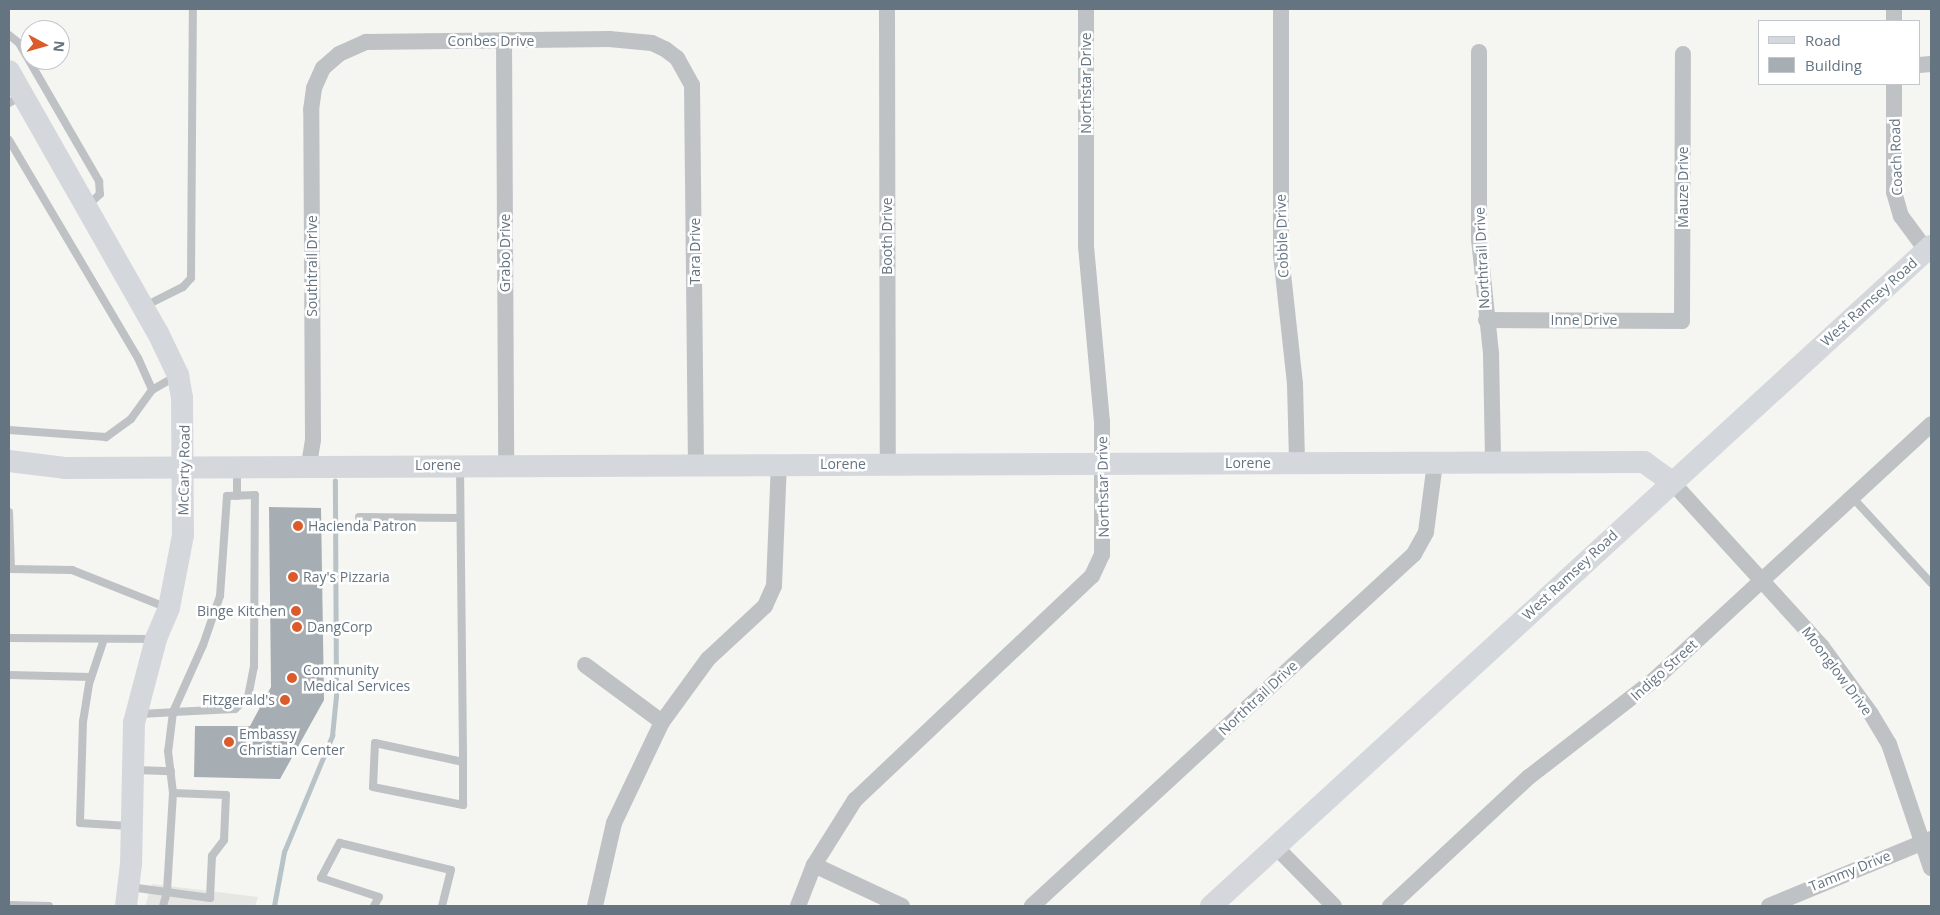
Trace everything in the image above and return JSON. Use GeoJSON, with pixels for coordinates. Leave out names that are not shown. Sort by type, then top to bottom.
{"type":"FeatureCollection","features":[{"type":"Feature","properties":{"kind":"street","name":"Booth Drive"},"geometry":{"type":"LineString","coordinates":[[887,9],[888,464]]}},
{"type":"Feature","properties":{"kind":"street","name":"Northstar Drive"},"geometry":{"type":"LineString","coordinates":[[798,906],[814,866],[855,800],[1092,576],[1102,555],[1105,531],[1102,464],[1086,247],[1086,9]]}},
{"type":"Feature","properties":{"kind":"street","name":"Cobble Drive"},"geometry":{"type":"LineString","coordinates":[[1281,9],[1281,255],[1295,384],[1297,462]]}},
{"type":"Feature","properties":{"kind":"street","name":"Conbes Drive"},"geometry":{"type":"LineString","coordinates":[[323,68],[339,54],[366,42],[609,39],[652,43],[665,49]]}},
{"type":"Feature","properties":{"kind":"street","name":"Grabo Drive"},"geometry":{"type":"LineString","coordinates":[[504,41],[506,466]]}},
{"type":"Feature","properties":{"kind":"street","name":"Tara Drive"},"geometry":{"type":"LineString","coordinates":[[665,49],[687,73],[695,100],[696,464]]}},
{"type":"Feature","properties":{"kind":"street","name":"Northtrail Drive"},"geometry":{"type":"LineString","coordinates":[[1479,52],[1479,239],[1495,419],[1494,463]]}},
{"type":"Feature","properties":{"kind":"street","name":"Mauze Drive"},"geometry":{"type":"LineString","coordinates":[[1682,321],[1683,54]]}},
{"type":"Feature","properties":{"kind":"street","name":"Southtrail Drive"},"geometry":{"type":"LineString","coordinates":[[309,465],[313,440],[311,110],[314,88],[323,68]]}},
{"type":"Feature","properties":{"kind":"street","name":"McCarty Road"},"geometry":{"type":"LineString","coordinates":[[9,71],[16,99],[86,207],[143,307],[178,376],[185,424],[183,535],[169,608],[156,639],[135,714],[131,770],[131,826],[127,896]]}},
{"type":"Feature","properties":{"kind":"street","name":"Coach Road"},"geometry":{"type":"LineString","coordinates":[[1894,85],[1894,192],[1900,216],[1929,248]]}},
{"type":"Feature","properties":{"kind":"street","name":"West Ramsey Road"},"geometry":{"type":"LineString","coordinates":[[1211,906],[1929,248]]}},
{"type":"Feature","properties":{"kind":"street","name":"Inne Drive"},"geometry":{"type":"LineString","coordinates":[[1486,320],[1682,321]]}},
{"type":"Feature","properties":{"kind":"street","name":"Indigo Street"},"geometry":{"type":"LineString","coordinates":[[1390,906],[1530,777],[1654,680],[1931,424]]}},
{"type":"Feature","properties":{"kind":"street","name":"Lorene"},"geometry":{"type":"LineString","coordinates":[[9,461],[65,468],[236,465],[506,466],[779,463],[1644,462],[1672,482]]}},
{"type":"Feature","properties":{"kind":"street","name":"Northtrail Drive"},"geometry":{"type":"LineString","coordinates":[[1032,906],[1414,554],[1426,532],[1435,462]]}},
{"type":"Feature","properties":{"kind":"street"},"geometry":{"type":"LineString","coordinates":[[595,906],[614,823],[662,722],[708,659],[765,606],[774,586],[779,463]]}},
{"type":"Feature","properties":{"kind":"street","name":"Moonglow Drive"},"geometry":{"type":"LineString","coordinates":[[1672,482],[1822,647],[1871,714],[1889,744],[1927,841],[1931,868]]}},
{"type":"Feature","properties":{"kind":"street"},"geometry":{"type":"LineString","coordinates":[[585,665],[662,722]]}},
{"type":"Feature","properties":{"kind":"street","name":"Tammy Drive"},"geometry":{"type":"LineString","coordinates":[[1769,906],[1927,841]]}},
{"type":"Feature","properties":{"kind":"street"},"geometry":{"type":"LineString","coordinates":[[1276,846],[1334,906]]}},
{"type":"Feature","properties":{"kind":"street"},"geometry":{"type":"LineString","coordinates":[[814,866],[902,906]]}},
{"type":"Feature","properties":{"kind":"lane"},"geometry":{"type":"LineString","coordinates":[[143,307],[184,287],[191,278],[193,9]]}},
{"type":"Feature","properties":{"kind":"lane"},"geometry":{"type":"LineString","coordinates":[[9,35],[19,43],[99,181],[100,194],[86,207]]}},
{"type":"Feature","properties":{"kind":"lane"},"geometry":{"type":"LineString","coordinates":[[9,140],[138,358],[152,390]]}},
{"type":"Feature","properties":{"kind":"lane"},"geometry":{"type":"LineString","coordinates":[[9,430],[106,437],[131,419],[152,390],[178,376]]}},
{"type":"Feature","properties":{"kind":"lane"},"geometry":{"type":"LineString","coordinates":[[236,465],[237,496]]}},
{"type":"Feature","properties":{"kind":"lane"},"geometry":{"type":"LineString","coordinates":[[460,465],[464,762],[463,804],[373,787],[375,742],[464,762]]}},
{"type":"Feature","properties":{"kind":"lane"},"geometry":{"type":"LineString","coordinates":[[135,714],[173,712],[235,709],[248,696],[254,667],[255,496],[227,496],[220,596],[203,646],[173,712],[168,751],[173,793],[167,892],[163,906]]}},
{"type":"Feature","properties":{"kind":"lane"},"geometry":{"type":"LineString","coordinates":[[1852,497],[1931,583]]}},
{"type":"Feature","properties":{"kind":"lane"},"geometry":{"type":"LineString","coordinates":[[9,512],[11,569],[72,570],[169,608]]}},
{"type":"Feature","properties":{"kind":"lane"},"geometry":{"type":"LineString","coordinates":[[359,517],[460,518]]}},
{"type":"Feature","properties":{"kind":"lane"},"geometry":{"type":"LineString","coordinates":[[9,638],[156,639]]}},
{"type":"Feature","properties":{"kind":"lane"},"geometry":{"type":"LineString","coordinates":[[104,639],[91,677],[83,721],[80,822],[83,826],[131,826]]}},
{"type":"Feature","properties":{"kind":"lane"},"geometry":{"type":"LineString","coordinates":[[9,675],[91,677]]}},
{"type":"Feature","properties":{"kind":"lane"},"geometry":{"type":"LineString","coordinates":[[131,770],[171,771]]}},
{"type":"Feature","properties":{"kind":"lane"},"geometry":{"type":"LineString","coordinates":[[127,896],[167,892],[210,898],[212,856],[224,840],[226,796],[173,793]]}},
{"type":"Feature","properties":{"kind":"lane"},"geometry":{"type":"LineString","coordinates":[[374,906],[379,897],[321,878],[340,843],[451,870],[442,906]]}},
{"type":"Feature","properties":{"kind":"lane"},"geometry":{"type":"LineString","coordinates":[[9,905],[49,906]]}},
{"type":"Feature","properties":{"kind":"shaded area"},"geometry":{"type":"Polygon","coordinates":[[[152,884],[258,897],[255,906],[145,906],[152,884]]]}},
{"type":"Feature","properties":{"kind":"building"},"geometry":{"type":"Polygon","coordinates":[[[269,507],[321,508],[324,700],[280,779],[194,777],[195,726],[250,726],[271,687],[269,507]]]}},
{"type":"Feature","properties":{"kind":"waterway"},"geometry":{"type":"LineString","coordinates":[[274,906],[284,852],[332,736],[336,696],[335,481]]}},
{"type":"Feature","properties":{"kind":"place","name":"Hacienda Patron"},"geometry":{"type":"Point","coordinates":[298,526]}},
{"type":"Feature","properties":{"kind":"place","name":"Ray's Pizzaria"},"geometry":{"type":"Point","coordinates":[293,577]}},
{"type":"Feature","properties":{"kind":"place","name":"Binge Kitchen"},"geometry":{"type":"Point","coordinates":[296,611]}},
{"type":"Feature","properties":{"kind":"place","name":"DangCorp"},"geometry":{"type":"Point","coordinates":[297,627]}},
{"type":"Feature","properties":{"kind":"place","name":"Community Medical Services"},"geometry":{"type":"Point","coordinates":[292,678]}},
{"type":"Feature","properties":{"kind":"place","name":"Fitzgerald's"},"geometry":{"type":"Point","coordinates":[285,700]}},
{"type":"Feature","properties":{"kind":"place","name":"Embassy Christian Center"},"geometry":{"type":"Point","coordinates":[229,742]}}]}
